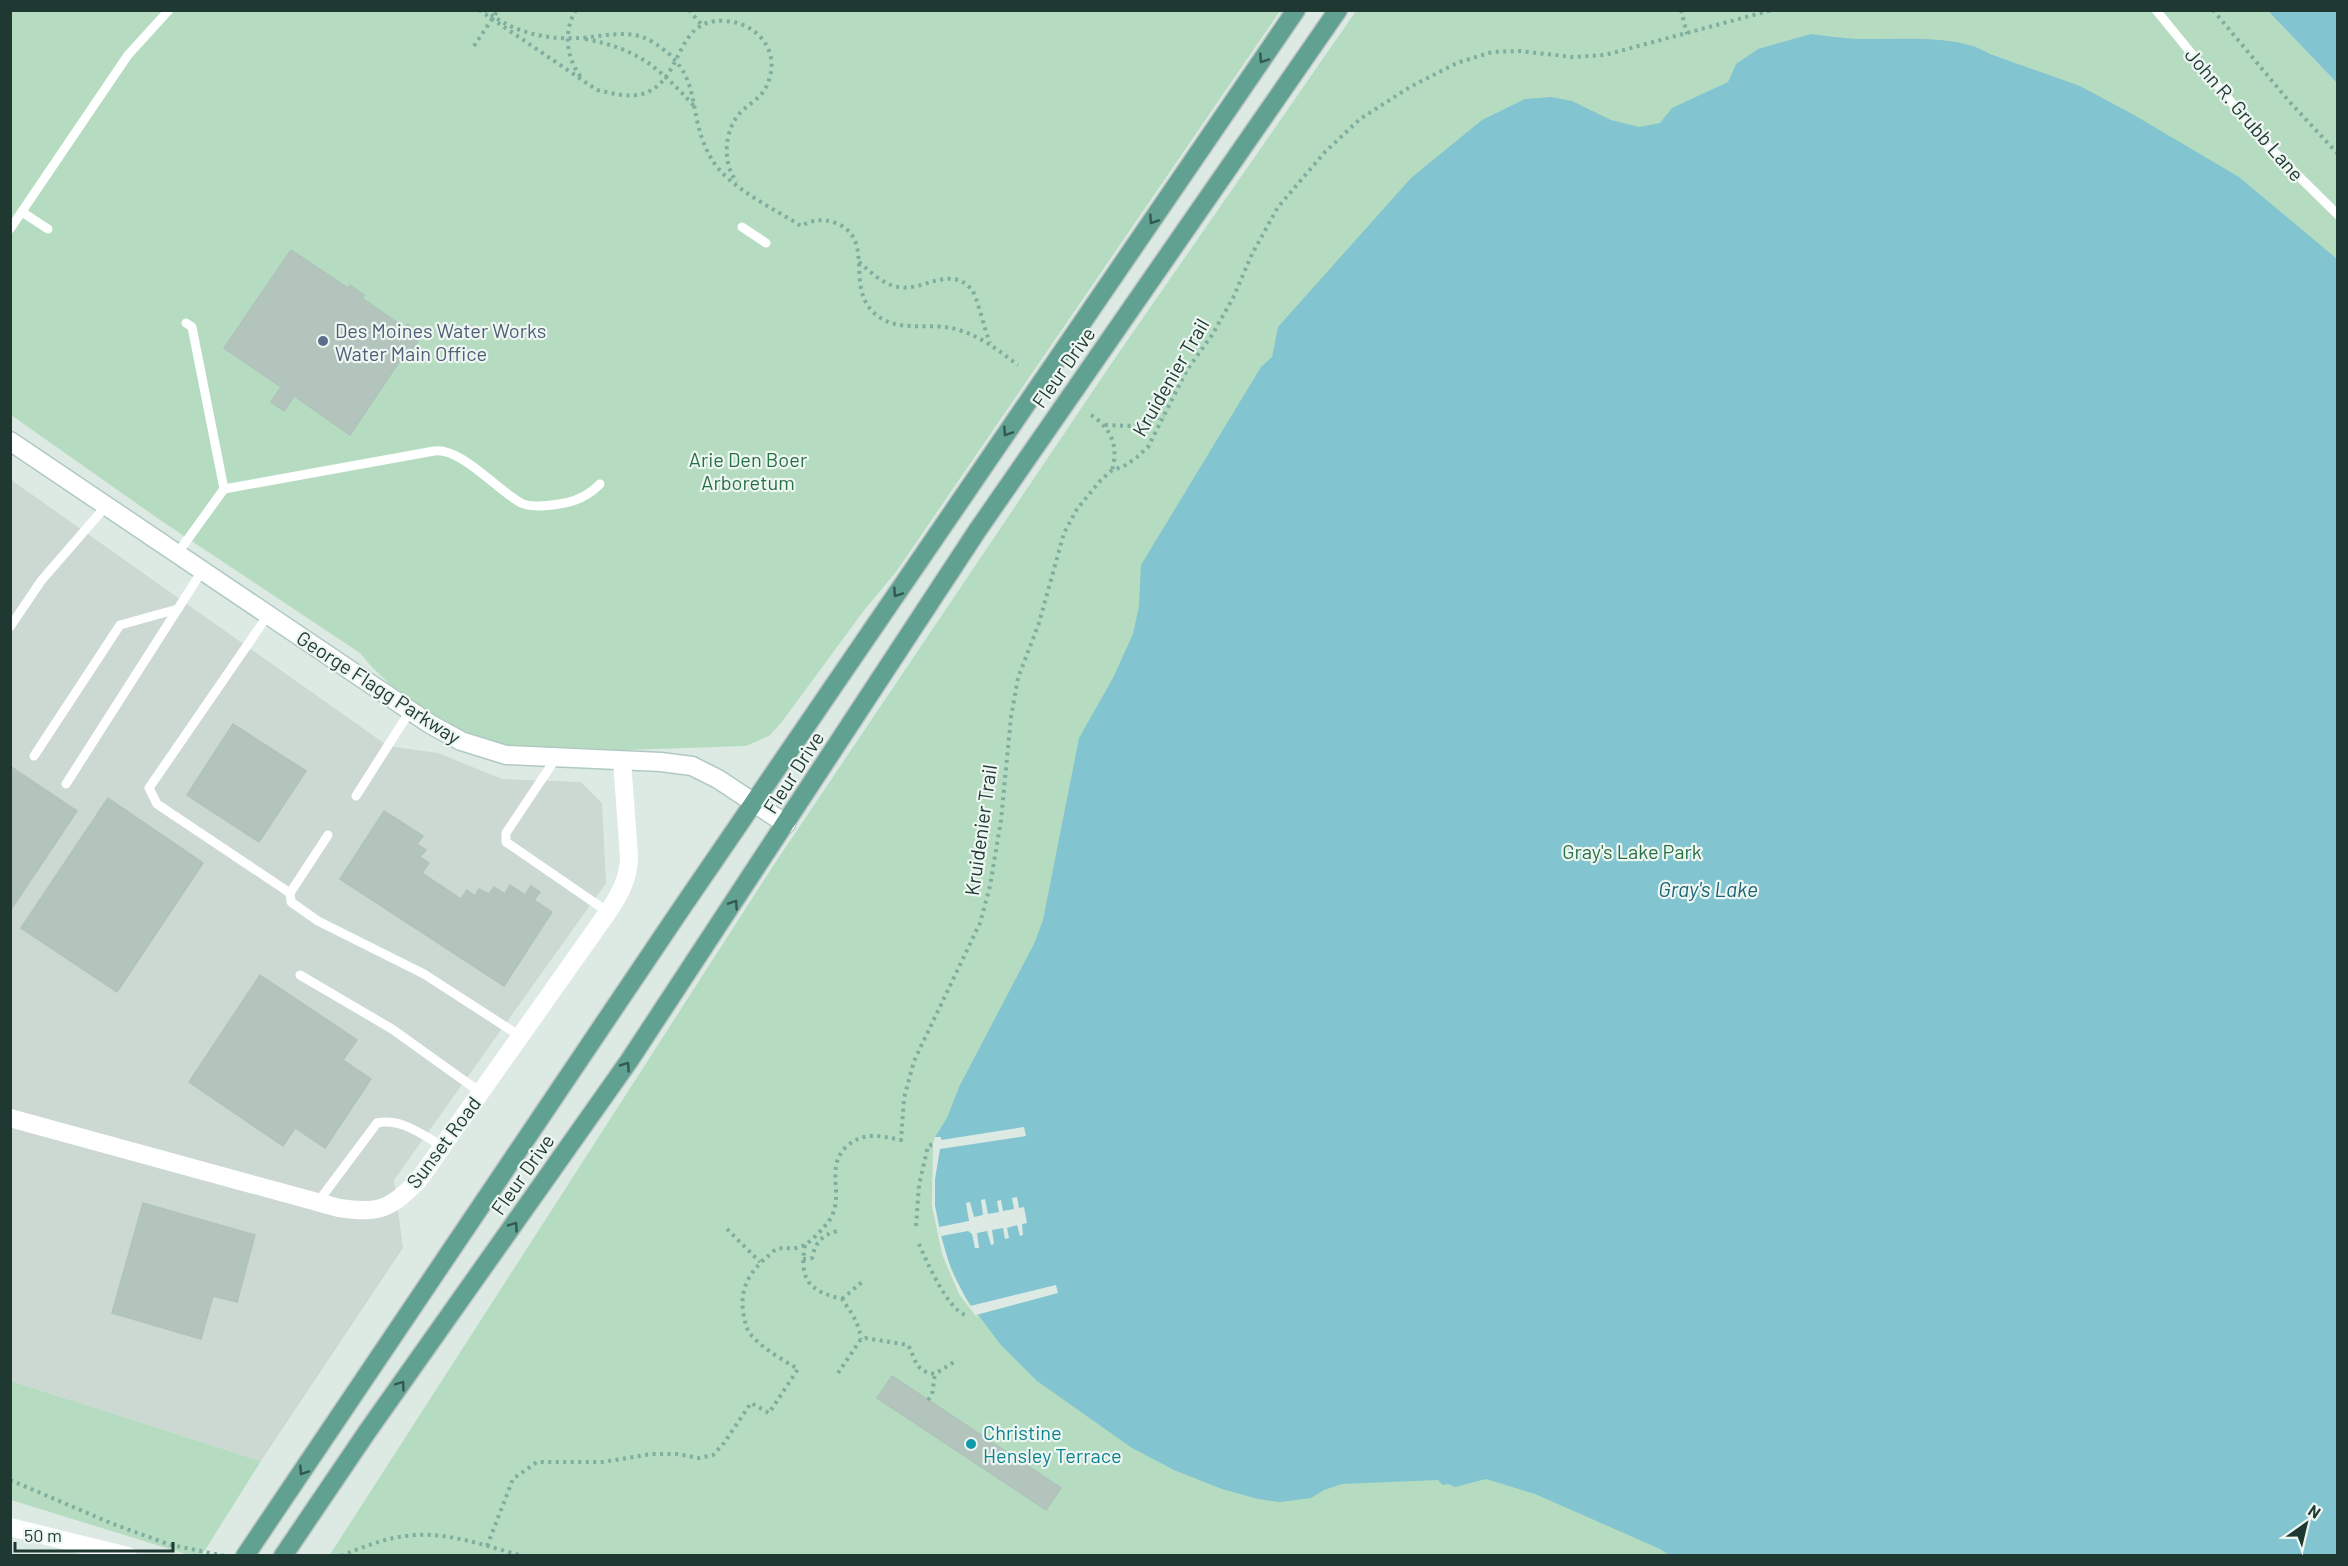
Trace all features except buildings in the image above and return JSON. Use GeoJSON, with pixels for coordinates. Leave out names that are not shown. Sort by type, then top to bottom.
{"type":"FeatureCollection","features":[{"type":"Feature","properties":{"kind":"main road","name":"Fleur Drive"},"geometry":{"type":"LineString","coordinates":[[245,1556],[754,803],[1296,10]]}},
{"type":"Feature","properties":{"kind":"main road","name":"Fleur Drive"},"geometry":{"type":"LineString","coordinates":[[283,1556],[367,1432],[629,1061],[977,531],[1338,10]]}},
{"type":"Feature","properties":{"kind":"street","name":"George Flagg Parkway"},"geometry":{"type":"LineString","coordinates":[[10,441],[410,711],[461,741],[506,755],[661,762],[692,766],[718,779],[786,824]]}},
{"type":"Feature","properties":{"kind":"street","name":"Sunset Road"},"geometry":{"type":"LineString","coordinates":[[10,1118],[318,1202],[364,1212],[383,1208],[401,1197],[418,1180],[608,912],[624,886],[629,871],[622,760]]}},
{"type":"Feature","properties":{"kind":"street"},"geometry":{"type":"LineString","coordinates":[[10,1527],[128,1556]]}},
{"type":"Feature","properties":{"kind":"lane"},"geometry":{"type":"LineString","coordinates":[[10,229],[128,55],[169,10]]}},
{"type":"Feature","properties":{"kind":"lane","name":"John R. Grubb Lane"},"geometry":{"type":"LineString","coordinates":[[2156,10],[2263,141],[2337,215]]}},
{"type":"Feature","properties":{"kind":"lane"},"geometry":{"type":"LineString","coordinates":[[22,212],[48,229]]}},
{"type":"Feature","properties":{"kind":"lane"},"geometry":{"type":"LineString","coordinates":[[742,227],[766,243]]}},
{"type":"Feature","properties":{"kind":"lane"},"geometry":{"type":"LineString","coordinates":[[186,323],[192,327],[224,489]]}},
{"type":"Feature","properties":{"kind":"lane"},"geometry":{"type":"LineString","coordinates":[[177,554],[224,489],[442,450],[471,465],[523,504],[544,506],[569,503],[584,497],[600,484]]}},
{"type":"Feature","properties":{"kind":"lane"},"geometry":{"type":"LineString","coordinates":[[10,627],[41,581],[105,506]]}},
{"type":"Feature","properties":{"kind":"lane"},"geometry":{"type":"LineString","coordinates":[[66,784],[202,571]]}},
{"type":"Feature","properties":{"kind":"lane"},"geometry":{"type":"LineString","coordinates":[[34,756],[120,625],[178,609]]}},
{"type":"Feature","properties":{"kind":"lane"},"geometry":{"type":"LineString","coordinates":[[268,615],[149,788],[157,804],[290,893]]}},
{"type":"Feature","properties":{"kind":"lane"},"geometry":{"type":"LineString","coordinates":[[356,796],[410,711]]}},
{"type":"Feature","properties":{"kind":"lane"},"geometry":{"type":"LineString","coordinates":[[556,758],[506,833],[506,842],[608,912]]}},
{"type":"Feature","properties":{"kind":"lane"},"geometry":{"type":"LineString","coordinates":[[328,836],[290,893],[291,902],[318,921],[424,974],[520,1036]]}},
{"type":"Feature","properties":{"kind":"lane"},"geometry":{"type":"LineString","coordinates":[[300,975],[392,1029],[480,1092]]}},
{"type":"Feature","properties":{"kind":"lane"},"geometry":{"type":"LineString","coordinates":[[318,1202],[377,1123],[389,1121],[401,1123],[442,1146]]}},
{"type":"Feature","properties":{"kind":"path"},"geometry":{"type":"LineString","coordinates":[[479,10],[597,90],[633,95],[651,90],[666,77],[686,40],[701,24],[720,20],[741,22],[756,32],[767,45],[770,72],[767,85],[759,98],[739,114],[729,131],[727,143],[730,174],[743,189]]}},
{"type":"Feature","properties":{"kind":"path"},"geometry":{"type":"LineString","coordinates":[[485,10],[493,18],[529,34],[567,39],[616,34],[632,35],[648,40],[677,60],[691,87],[701,140],[720,171],[743,189],[801,226],[820,220],[831,220],[840,224],[854,238],[858,247],[859,287],[869,308],[878,316],[899,327],[938,326],[956,329],[990,344],[1018,365]]}},
{"type":"Feature","properties":{"kind":"path"},"geometry":{"type":"LineString","coordinates":[[474,46],[498,10]]}},
{"type":"Feature","properties":{"kind":"path"},"geometry":{"type":"LineString","coordinates":[[576,10],[570,21],[567,39],[572,61],[584,81]]}},
{"type":"Feature","properties":{"kind":"path"},"geometry":{"type":"LineString","coordinates":[[688,10],[701,24]]}},
{"type":"Feature","properties":{"kind":"path"},"geometry":{"type":"LineString","coordinates":[[1681,10],[1687,34]]}},
{"type":"Feature","properties":{"kind":"path","name":"Kruidenier Trail"},"geometry":{"type":"LineString","coordinates":[[805,1245],[826,1226],[834,1211],[838,1200],[835,1162],[842,1152],[854,1140],[866,1136],[901,1140],[904,1098],[914,1061],[980,923],[990,886],[1018,678],[1039,623],[1056,558],[1069,521],[1089,493],[1112,471],[1126,465],[1148,447],[1187,370],[1212,335],[1233,298],[1252,254],[1278,207],[1325,152],[1360,119],[1410,87],[1457,63],[1492,52],[1519,51],[1573,57],[1605,55],[1772,10]]}},
{"type":"Feature","properties":{"kind":"path"},"geometry":{"type":"LineString","coordinates":[[2213,10],[2288,100],[2337,154]]}},
{"type":"Feature","properties":{"kind":"path"},"geometry":{"type":"LineString","coordinates":[[581,38],[625,49],[654,66],[696,108]]}},
{"type":"Feature","properties":{"kind":"path"},"geometry":{"type":"LineString","coordinates":[[859,261],[890,285],[911,288],[948,278],[966,285],[976,297],[990,344]]}},
{"type":"Feature","properties":{"kind":"path"},"geometry":{"type":"LineString","coordinates":[[1090,415],[1105,424],[1132,426],[1164,416]]}},
{"type":"Feature","properties":{"kind":"path"},"geometry":{"type":"LineString","coordinates":[[1105,424],[1114,446],[1115,459],[1112,471]]}},
{"type":"Feature","properties":{"kind":"path"},"geometry":{"type":"LineString","coordinates":[[916,1226],[924,1159],[928,1146],[933,1144]]}},
{"type":"Feature","properties":{"kind":"path"},"geometry":{"type":"LineString","coordinates":[[727,1229],[760,1262]]}},
{"type":"Feature","properties":{"kind":"path"},"geometry":{"type":"LineString","coordinates":[[803,1258],[812,1258],[818,1242],[829,1233],[837,1231]]}},
{"type":"Feature","properties":{"kind":"path"},"geometry":{"type":"LineString","coordinates":[[919,1244],[938,1282],[953,1305],[965,1314]]}},
{"type":"Feature","properties":{"kind":"path"},"geometry":{"type":"LineString","coordinates":[[487,1546],[513,1479],[537,1462],[603,1461],[651,1454],[676,1454],[699,1458],[712,1455],[724,1443],[751,1403],[769,1413],[798,1369],[753,1338],[747,1329],[742,1292],[745,1283],[760,1262],[776,1249],[805,1245],[803,1258],[806,1278],[812,1287],[823,1294],[842,1299],[855,1319],[861,1339],[838,1372]]}},
{"type":"Feature","properties":{"kind":"path"},"geometry":{"type":"LineString","coordinates":[[842,1299],[862,1282]]}},
{"type":"Feature","properties":{"kind":"path"},"geometry":{"type":"LineString","coordinates":[[861,1339],[908,1345],[920,1369],[935,1374]]}},
{"type":"Feature","properties":{"kind":"path"},"geometry":{"type":"LineString","coordinates":[[928,1400],[932,1395],[935,1374],[954,1362]]}},
{"type":"Feature","properties":{"kind":"path"},"geometry":{"type":"LineString","coordinates":[[10,1480],[103,1521],[171,1545],[225,1556]]}},
{"type":"Feature","properties":{"kind":"path"},"geometry":{"type":"LineString","coordinates":[[340,1556],[380,1541],[418,1534],[451,1538],[523,1556]]}},
{"type":"Feature","properties":{"kind":"shaded area"},"geometry":{"type":"Polygon","coordinates":[[[10,479],[388,746],[438,753],[502,779],[581,782],[602,803],[606,883],[394,1180],[403,1248],[261,1461],[11,1381],[10,479]]]}},
{"type":"Feature","properties":{"kind":"green space","name":"Arie Den Boer Arboretum"},"geometry":{"type":"Polygon","coordinates":[[[11,11],[1280,11],[896,572],[865,609],[769,736],[746,746],[528,752],[508,748],[467,733],[427,711],[390,684],[360,653],[163,522],[11,415],[11,11]]]}},
{"type":"Feature","properties":{"kind":"green space","name":"Gray's Lake"},"geometry":{"type":"Polygon","coordinates":[[[1356,11],[2268,11],[2337,83],[2337,1555],[329,1556],[775,863],[1111,364],[1356,11]]]}},
{"type":"Feature","properties":{"kind":"green space"},"geometry":{"type":"Polygon","coordinates":[[[10,1381],[261,1461],[202,1555],[189,1555],[11,1500],[10,1381]]]}},
{"type":"Feature","properties":{"kind":"water"},"geometry":{"type":"Polygon","coordinates":[[[2268,11],[2337,11],[2337,83],[2268,11]]]}},
{"type":"Feature","properties":{"kind":"water","name":"Gray's Lake"},"geometry":{"type":"Polygon","coordinates":[[[1811,34],[1857,39],[1926,39],[1961,43],[2080,86],[2239,177],[2337,259],[2337,1555],[1669,1555],[1535,1494],[1486,1479],[1455,1487],[1449,1484],[1443,1485],[1438,1480],[1342,1484],[1324,1490],[1311,1498],[1280,1502],[1258,1499],[1222,1489],[1174,1470],[1132,1448],[1037,1381],[1000,1344],[962,1293],[945,1253],[935,1206],[935,1137],[947,1118],[959,1087],[1034,944],[1043,920],[1079,738],[1113,678],[1133,634],[1139,606],[1141,565],[1261,367],[1272,357],[1278,327],[1411,178],[1482,120],[1525,99],[1551,97],[1572,101],[1611,120],[1639,127],[1660,123],[1672,108],[1728,82],[1736,64],[1758,49],[1811,34]]]}},
{"type":"Feature","properties":{"kind":"pier"},"geometry":{"type":"Polygon","coordinates":[[[1024,1127],[1026,1136],[940,1149],[935,1179],[935,1206],[939,1227],[969,1221],[966,1203],[970,1202],[974,1217],[983,1215],[981,1200],[985,1199],[988,1214],[999,1212],[997,1201],[1001,1200],[1003,1211],[1014,1209],[1012,1198],[1017,1197],[1019,1208],[1024,1207],[1027,1223],[1022,1224],[1023,1235],[1020,1236],[1017,1225],[1007,1228],[1009,1238],[1005,1239],[1003,1228],[992,1230],[994,1244],[991,1245],[987,1231],[977,1233],[979,1248],[975,1248],[972,1234],[968,1231],[941,1236],[951,1270],[970,1306],[1056,1285],[1058,1293],[976,1315],[978,1319],[959,1294],[942,1254],[932,1206],[933,1144],[935,1137],[941,1137],[941,1140],[1024,1127]]]}},
{"type":"Feature","properties":{"kind":"place","name":"Des Moines Water Works Water Main Office"},"geometry":{"type":"Point","coordinates":[323,341]}},
{"type":"Feature","properties":{"kind":"place","name":"Christine Hensley Terrace"},"geometry":{"type":"Point","coordinates":[971,1444]}},
{"type":"Feature","properties":{"kind":"park label","name":"Gray's Lake Park"},"geometry":{"type":"Point","coordinates":[1632,851]}}]}
